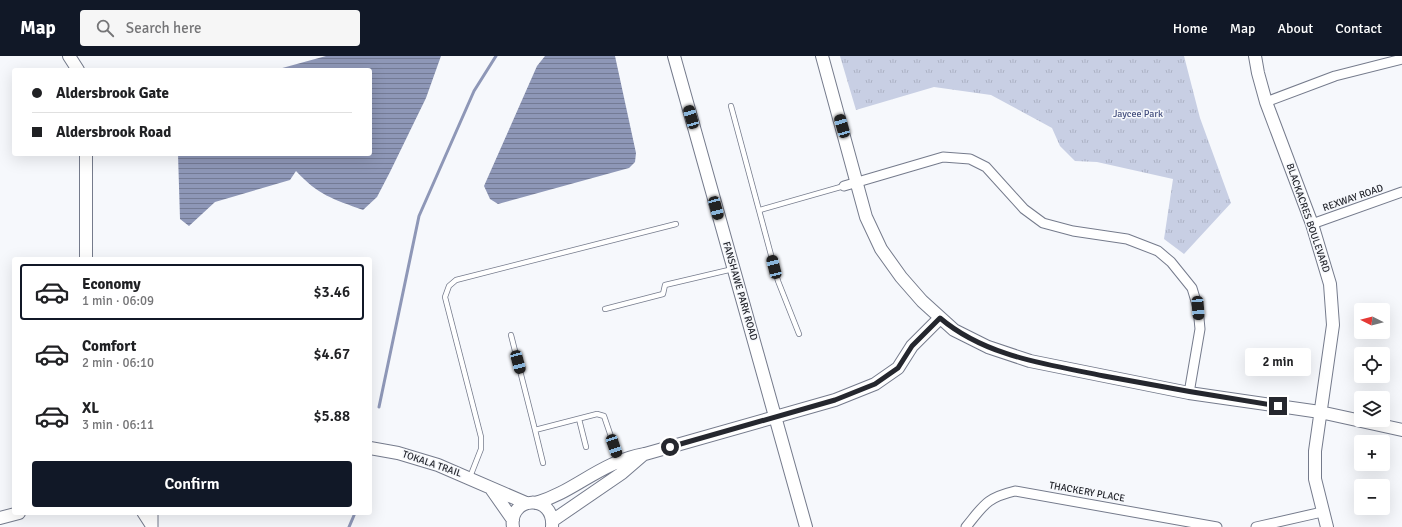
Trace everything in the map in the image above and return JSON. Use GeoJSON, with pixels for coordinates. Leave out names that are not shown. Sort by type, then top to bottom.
{"type":"FeatureCollection","features":[{"type":"Feature","properties":{"kind":"street"},"geometry":{"type":"LineString","coordinates":[[69,56],[78,65]]}},
{"type":"Feature","properties":{"kind":"street","name":"FANSHAWE PARK ROAD"},"geometry":{"type":"LineString","coordinates":[[674,56],[806,527]]}},
{"type":"Feature","properties":{"kind":"street"},"geometry":{"type":"LineString","coordinates":[[822,56],[866,216],[881,249],[901,277],[922,301],[954,330],[988,347],[1030,361],[1189,393],[1320,412],[1402,430]]}},
{"type":"Feature","properties":{"kind":"street","name":"BLACKACRES BOULEVARD"},"geometry":{"type":"LineString","coordinates":[[1255,56],[1258,74],[1266,102],[1312,224],[1330,284],[1333,325],[1315,451],[1316,479],[1326,527]]}},
{"type":"Feature","properties":{"kind":"street"},"geometry":{"type":"LineString","coordinates":[[1266,102],[1335,76],[1402,59]]}},
{"type":"Feature","properties":{"kind":"street"},"geometry":{"type":"LineString","coordinates":[[86,156],[86,257]]}},
{"type":"Feature","properties":{"kind":"street"},"geometry":{"type":"LineString","coordinates":[[844,186],[943,157],[970,159],[986,168],[1024,208],[1043,223],[1073,231],[1127,240],[1158,251],[1171,262],[1192,288],[1198,308],[1200,329],[1189,393]]}},
{"type":"Feature","properties":{"kind":"street","name":"REXWAY ROAD"},"geometry":{"type":"LineString","coordinates":[[1312,224],[1402,192]]}},
{"type":"Feature","properties":{"kind":"street"},"geometry":{"type":"LineString","coordinates":[[512,524],[517,509],[531,503],[553,498],[595,472],[619,460],[835,400],[875,384],[898,368],[912,346],[940,318]]}},
{"type":"Feature","properties":{"kind":"street","name":"TOKALA TRAIL"},"geometry":{"type":"LineString","coordinates":[[372,448],[420,458],[470,477],[492,490],[531,503]]}},
{"type":"Feature","properties":{"kind":"street"},"geometry":{"type":"LineString","coordinates":[[531,503],[547,509],[552,524],[622,474],[645,454]]}},
{"type":"Feature","properties":{"kind":"street","name":"TOKALA TRAIL"},"geometry":{"type":"LineString","coordinates":[[492,490],[512,524]]}},
{"type":"Feature","properties":{"kind":"street","name":"THACKERY PLACE"},"geometry":{"type":"LineString","coordinates":[[966,527],[986,502],[997,495],[1015,491],[1217,527]]}},
{"type":"Feature","properties":{"kind":"street"},"geometry":{"type":"LineString","coordinates":[[1256,527],[1322,512]]}},
{"type":"Feature","properties":{"kind":"street"},"geometry":{"type":"LineString","coordinates":[[0,518],[12,515]]}},
{"type":"Feature","properties":{"kind":"street"},"geometry":{"type":"LineString","coordinates":[[143,515],[152,527]]}},
{"type":"Feature","properties":{"kind":"street"},"geometry":{"type":"LineString","coordinates":[[152,527],[153,515]]}},
{"type":"Feature","properties":{"kind":"lane"},"geometry":{"type":"LineString","coordinates":[[731,106],[778,281],[799,334]]}},
{"type":"Feature","properties":{"kind":"lane"},"geometry":{"type":"LineString","coordinates":[[760,210],[844,186]]}},
{"type":"Feature","properties":{"kind":"lane"},"geometry":{"type":"LineString","coordinates":[[470,477],[481,449],[481,438],[445,297],[449,286],[456,280],[676,224]]}},
{"type":"Feature","properties":{"kind":"lane"},"geometry":{"type":"LineString","coordinates":[[605,309],[663,294],[665,285],[733,269]]}},
{"type":"Feature","properties":{"kind":"lane"},"geometry":{"type":"LineString","coordinates":[[511,335],[543,463]]}},
{"type":"Feature","properties":{"kind":"lane"},"geometry":{"type":"LineString","coordinates":[[535,430],[597,414],[604,416],[619,460]]}},
{"type":"Feature","properties":{"kind":"lane"},"geometry":{"type":"LineString","coordinates":[[579,419],[586,447]]}},
{"type":"Feature","properties":{"kind":"green space","name":"Jaycee Park"},"geometry":{"type":"Polygon","coordinates":[[[840,56],[1184,56],[1200,118],[1231,203],[1184,254],[1164,239],[1173,179],[1097,162],[1075,161],[1060,146],[1052,128],[991,95],[934,87],[856,110],[840,56]]]}},
{"type":"Feature","properties":{"kind":"shaded area"},"geometry":{"type":"Polygon","coordinates":[[[326,56],[441,56],[426,98],[390,172],[377,197],[363,210],[334,199],[319,191],[296,171],[290,180],[215,202],[189,226],[180,219],[178,156],[372,156],[372,68],[282,68],[326,56]]]}},
{"type":"Feature","properties":{"kind":"shaded area"},"geometry":{"type":"Polygon","coordinates":[[[545,56],[615,56],[636,153],[635,162],[629,168],[498,204],[490,199],[484,186],[537,66],[545,56]]]}},
{"type":"Feature","properties":{"kind":"waterway"},"geometry":{"type":"LineString","coordinates":[[379,407],[419,216],[474,91],[496,56]]}},
{"type":"Feature","properties":{"kind":"waterway"},"geometry":{"type":"LineString","coordinates":[[349,527],[354,515]]}},
{"type":"Feature","properties":{"kind":"route"},"geometry":{"type":"LineString","coordinates":[[670,447],[835,400],[875,384],[898,368],[912,346],[940,318],[954,330],[988,347],[1030,361],[1189,393],[1278,406]]}}]}
